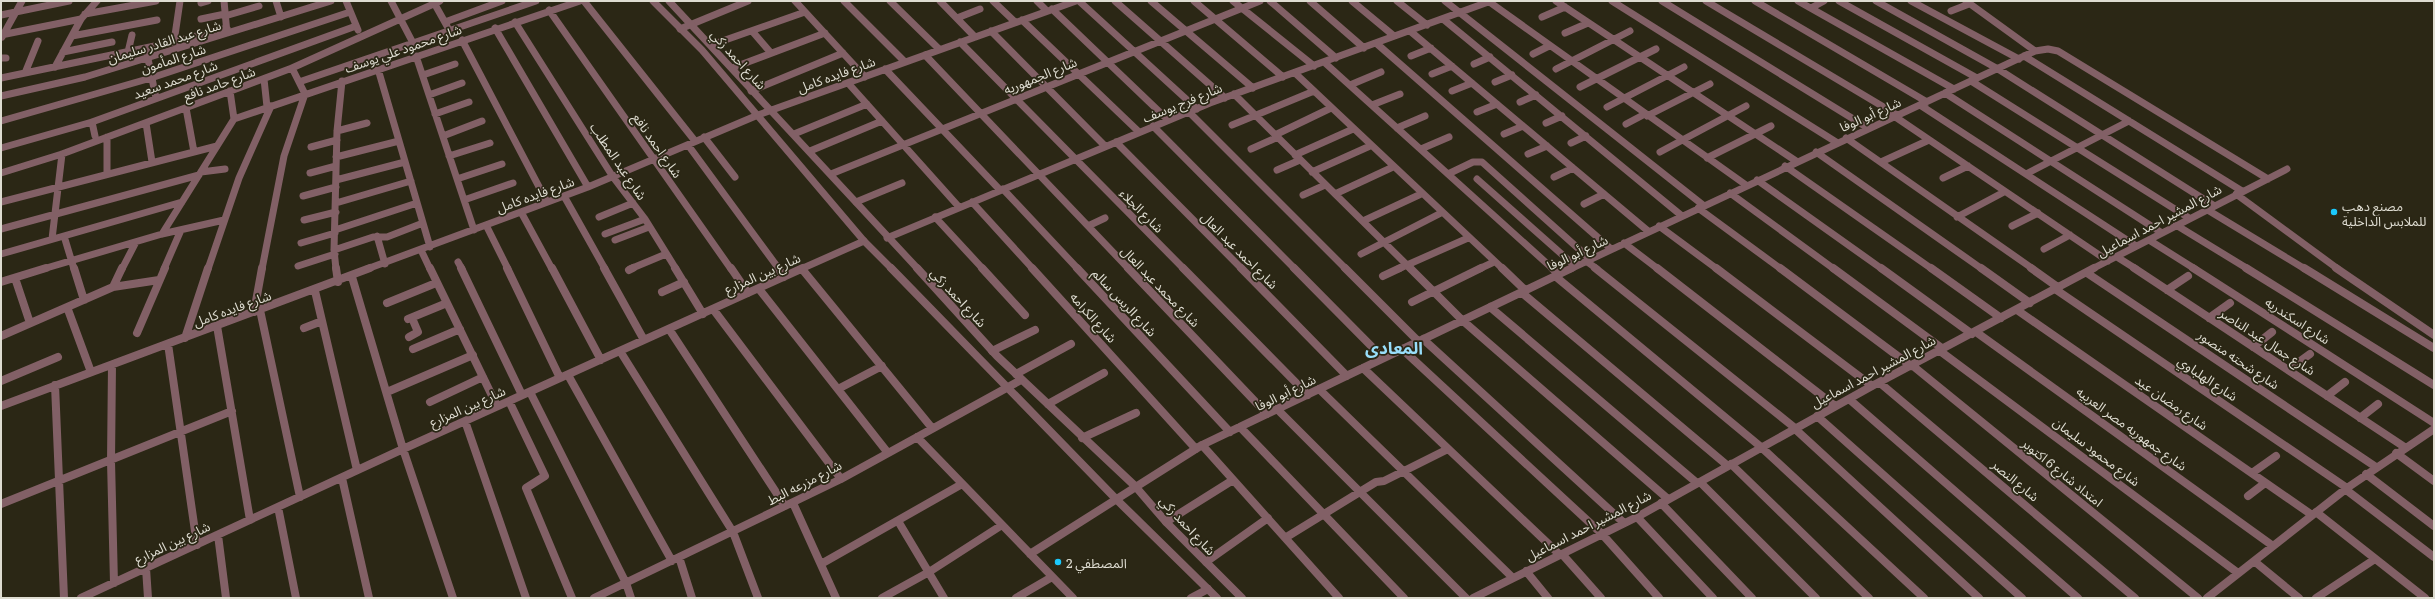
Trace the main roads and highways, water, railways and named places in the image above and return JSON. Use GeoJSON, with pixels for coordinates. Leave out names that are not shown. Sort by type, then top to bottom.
{"type":"FeatureCollection","features":[{"type":"Feature","properties":{"kind":"place","name":"مصنع دهب للملابس الداخلية"},"geometry":{"type":"Point","coordinates":[2334,212]}},
{"type":"Feature","properties":{"kind":"place","name":"المصطفي 2"},"geometry":{"type":"Point","coordinates":[1058,562]}},
{"type":"Feature","properties":{"kind":"district","name":"المعادى"},"geometry":{"type":"Point","coordinates":[1394,346]}}]}
